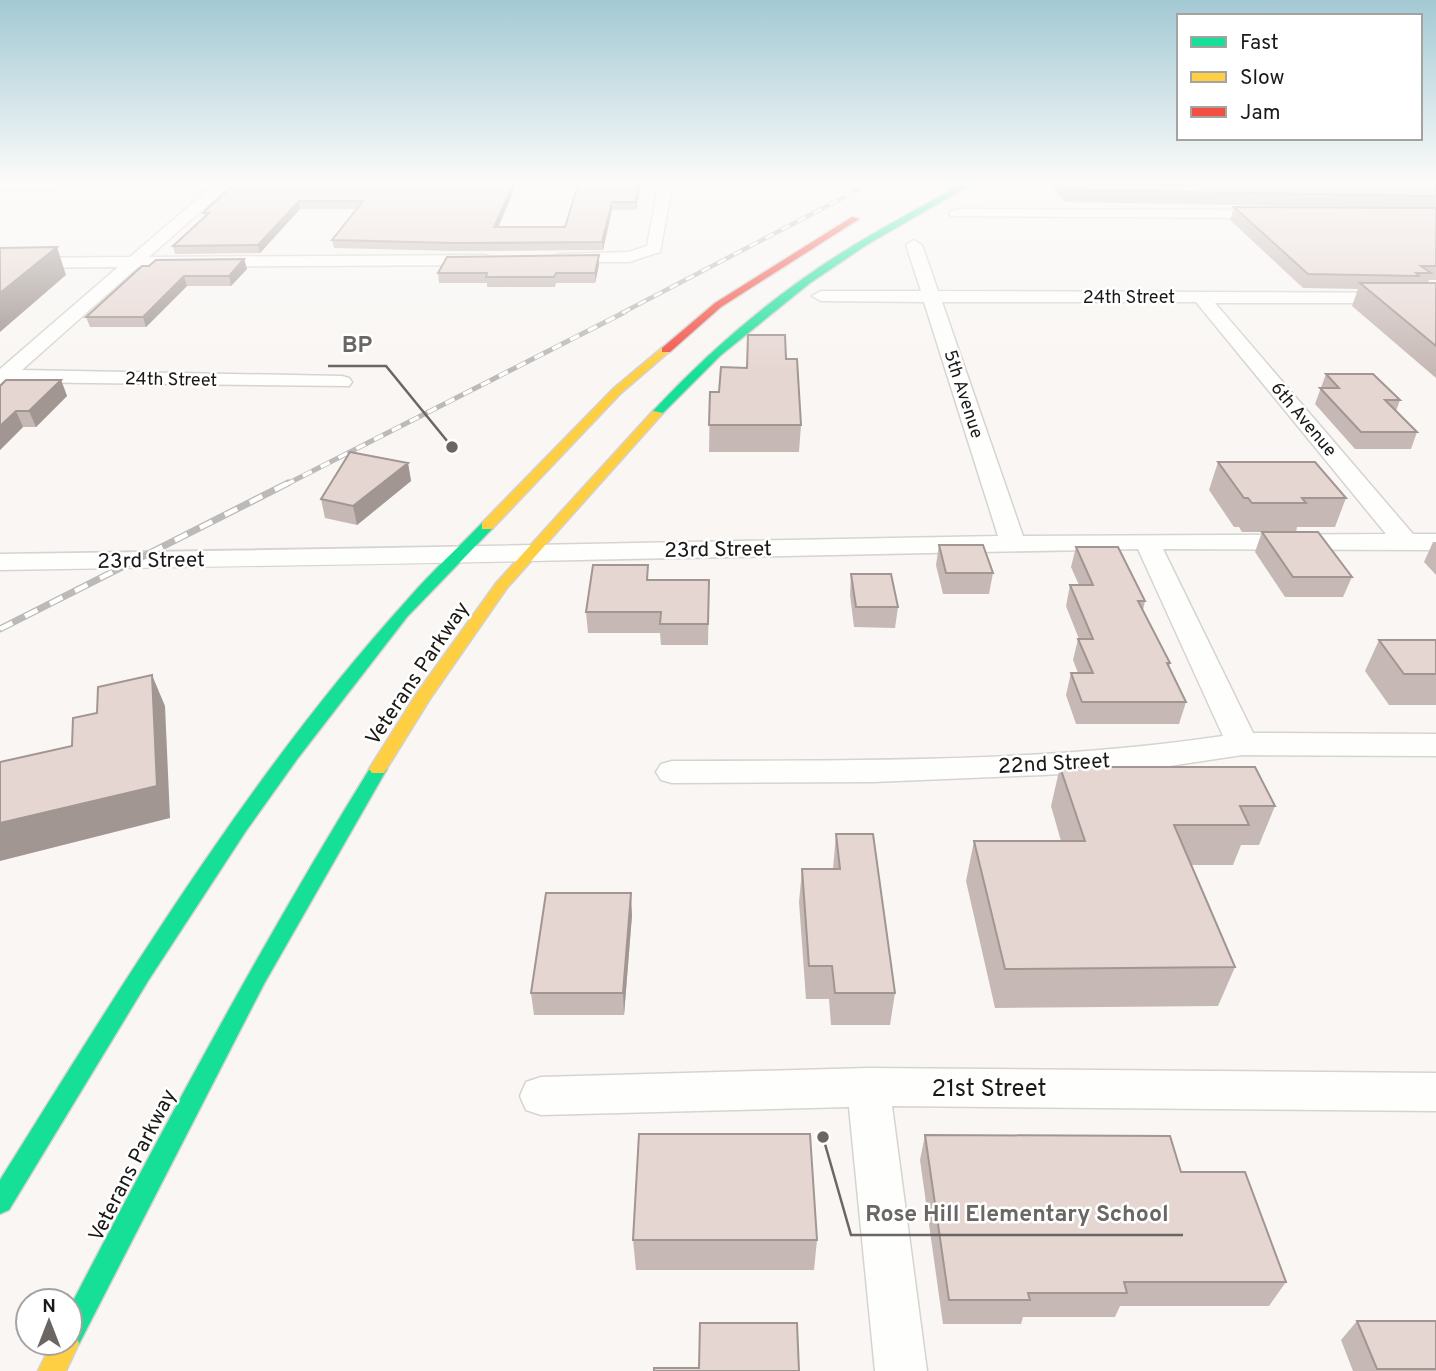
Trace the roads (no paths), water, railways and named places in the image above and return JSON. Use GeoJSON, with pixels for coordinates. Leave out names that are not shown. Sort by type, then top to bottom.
{"type":"FeatureCollection","features":[{"type":"Feature","properties":{"kind":"main road","name":"Veterans Parkway"},"geometry":{"type":"LineString","coordinates":[[0,1202],[110,1021],[270,783],[403,612],[617,391],[718,305],[815,245]]}},
{"type":"Feature","properties":{"kind":"main road","name":"Veterans Parkway"},"geometry":{"type":"LineString","coordinates":[[84,1307],[222,1035],[331,844],[424,697],[502,585],[690,376],[752,322],[832,263],[863,245]]}},
{"type":"Feature","properties":{"kind":"street"},"geometry":{"type":"LineString","coordinates":[[1,377],[152,245]]}},
{"type":"Feature","properties":{"kind":"street"},"geometry":{"type":"LineString","coordinates":[[546,259],[629,257],[654,249],[655,245]]}},
{"type":"Feature","properties":{"kind":"street","name":"5th Avenue"},"geometry":{"type":"LineString","coordinates":[[914,245],[1013,544]]}},
{"type":"Feature","properties":{"kind":"street"},"geometry":{"type":"LineString","coordinates":[[0,263],[505,259]]}},
{"type":"Feature","properties":{"kind":"street","name":"24th Street"},"geometry":{"type":"LineString","coordinates":[[821,296],[1436,298]]}},
{"type":"Feature","properties":{"kind":"street","name":"6th Avenue"},"geometry":{"type":"LineString","coordinates":[[1202,298],[1405,541]]}},
{"type":"Feature","properties":{"kind":"street","name":"24th Street"},"geometry":{"type":"LineString","coordinates":[[1,377],[342,382]]}},
{"type":"Feature","properties":{"kind":"street"},"geometry":{"type":"LineString","coordinates":[[1147,541],[1242,744]]}},
{"type":"Feature","properties":{"kind":"street","name":"23rd Street"},"geometry":{"type":"LineString","coordinates":[[0,562],[457,556],[530,552],[1147,541],[1436,542]]}},
{"type":"Feature","properties":{"kind":"street","name":"22nd Street"},"geometry":{"type":"LineString","coordinates":[[672,772],[873,771],[1043,764],[1150,758],[1242,744],[1436,745]]}},
{"type":"Feature","properties":{"kind":"street"},"geometry":{"type":"LineString","coordinates":[[868,1087],[901,1371]]}},
{"type":"Feature","properties":{"kind":"street","name":"21st Street"},"geometry":{"type":"LineString","coordinates":[[541,1096],[868,1087],[1436,1092]]}},
{"type":"Feature","properties":{"kind":"railway"},"geometry":{"type":"LineString","coordinates":[[622,313],[752,245]]}},
{"type":"Feature","properties":{"kind":"railway"},"geometry":{"type":"LineString","coordinates":[[285,485],[625,312]]}},
{"type":"Feature","properties":{"kind":"railway"},"geometry":{"type":"LineString","coordinates":[[0,629],[288,483]]}},
{"type":"Feature","properties":{"kind":"place","name":"BP"},"geometry":{"type":"Point","coordinates":[452,447]}},
{"type":"Feature","properties":{"kind":"place","name":"Rose Hill Elementary School"},"geometry":{"type":"Point","coordinates":[823,1137]}}]}
